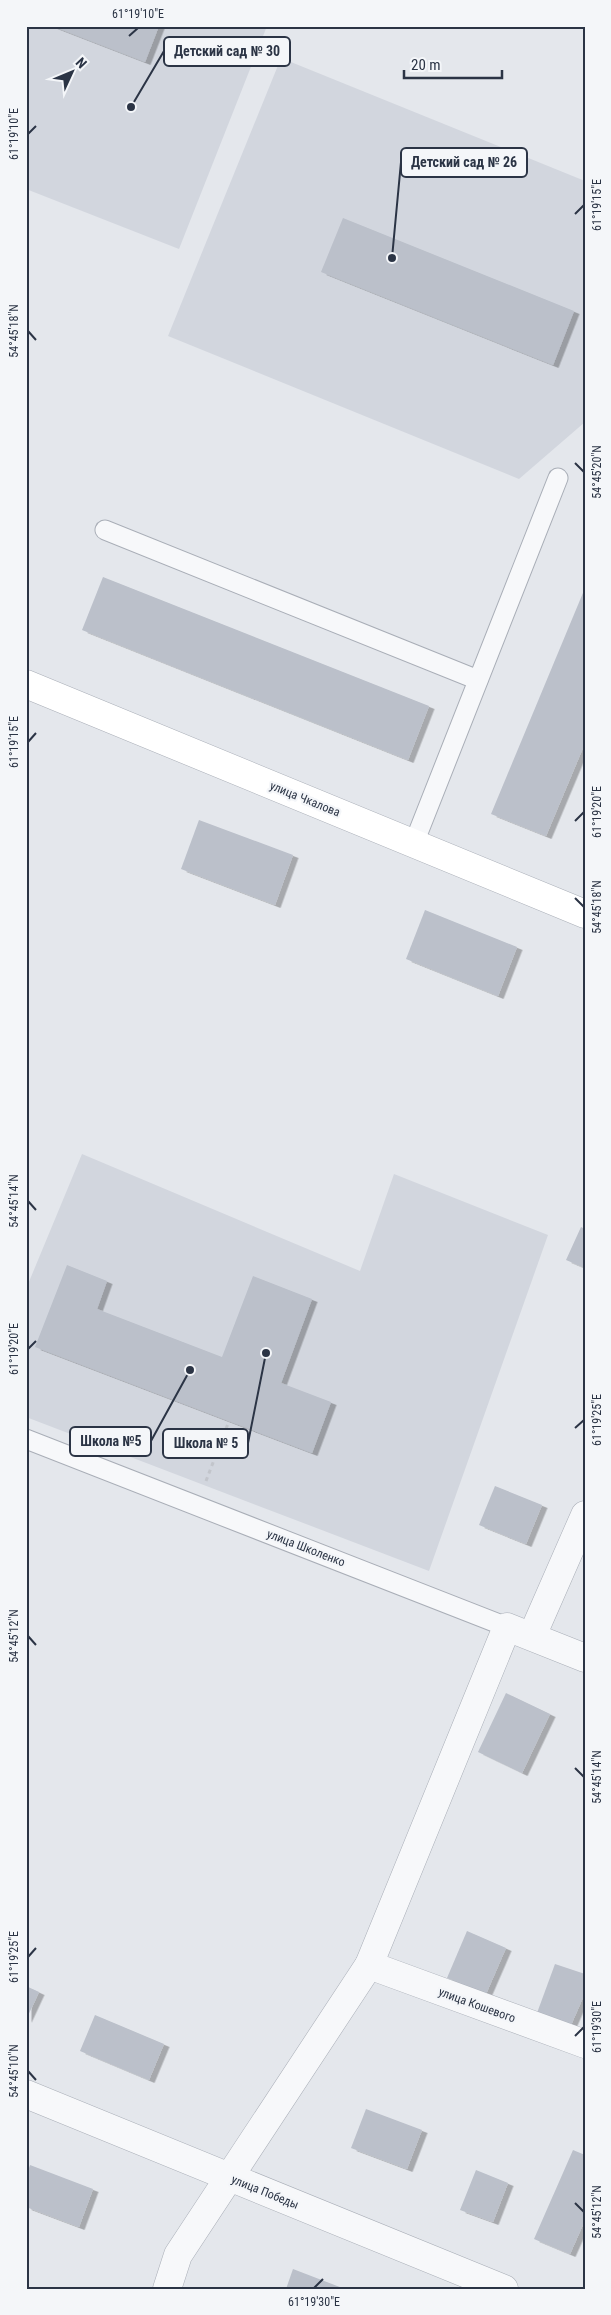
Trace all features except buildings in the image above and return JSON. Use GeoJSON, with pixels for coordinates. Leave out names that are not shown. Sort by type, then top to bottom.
{"type":"FeatureCollection","features":[{"type":"Feature","properties":{"kind":"street","name":"улица Чкалова"},"geometry":{"type":"LineString","coordinates":[[26,684],[585,914]]}},
{"type":"Feature","properties":{"kind":"street"},"geometry":{"type":"LineString","coordinates":[[532,1636],[585,1515]]}},
{"type":"Feature","properties":{"kind":"street","name":"улица Школенко"},"geometry":{"type":"LineString","coordinates":[[507,1627],[585,1658]]}},
{"type":"Feature","properties":{"kind":"street"},"geometry":{"type":"LineString","coordinates":[[167,2289],[178,2255],[227,2177],[369,1965],[507,1627]]}},
{"type":"Feature","properties":{"kind":"street","name":"улица Кошевого"},"geometry":{"type":"LineString","coordinates":[[369,1965],[585,2044]]}},
{"type":"Feature","properties":{"kind":"street","name":"улица Победы"},"geometry":{"type":"LineString","coordinates":[[26,2094],[504,2289]]}},
{"type":"Feature","properties":{"kind":"lane"},"geometry":{"type":"LineString","coordinates":[[414,843],[558,478]]}},
{"type":"Feature","properties":{"kind":"lane"},"geometry":{"type":"LineString","coordinates":[[105,530],[478,680]]}},
{"type":"Feature","properties":{"kind":"lane","name":"улица Школенко"},"geometry":{"type":"LineString","coordinates":[[26,1439],[507,1627]]}},
{"type":"Feature","properties":{"kind":"path"},"geometry":{"type":"LineString","coordinates":[[196,1506],[229,1422]]}},
{"type":"Feature","properties":{"kind":"shaded area"},"geometry":{"type":"Polygon","coordinates":[[[26,26],[267,26],[179,249],[26,189],[26,26]]]}},
{"type":"Feature","properties":{"kind":"shaded area"},"geometry":{"type":"Polygon","coordinates":[[[281,58],[585,181],[585,422],[519,479],[168,336],[281,58]]]}},
{"type":"Feature","properties":{"kind":"shaded area"},"geometry":{"type":"Polygon","coordinates":[[[82,1154],[360,1271],[394,1174],[548,1235],[429,1571],[26,1417],[26,1289],[82,1154]]]}},
{"type":"Feature","properties":{"kind":"place","name":"Детский сад № 30"},"geometry":{"type":"Point","coordinates":[131,107]}},
{"type":"Feature","properties":{"kind":"place","name":"Детский сад № 26"},"geometry":{"type":"Point","coordinates":[392,258]}},
{"type":"Feature","properties":{"kind":"place","name":"Школа № 5"},"geometry":{"type":"Point","coordinates":[266,1353]}},
{"type":"Feature","properties":{"kind":"place","name":"Школа №5"},"geometry":{"type":"Point","coordinates":[190,1370]}}]}
